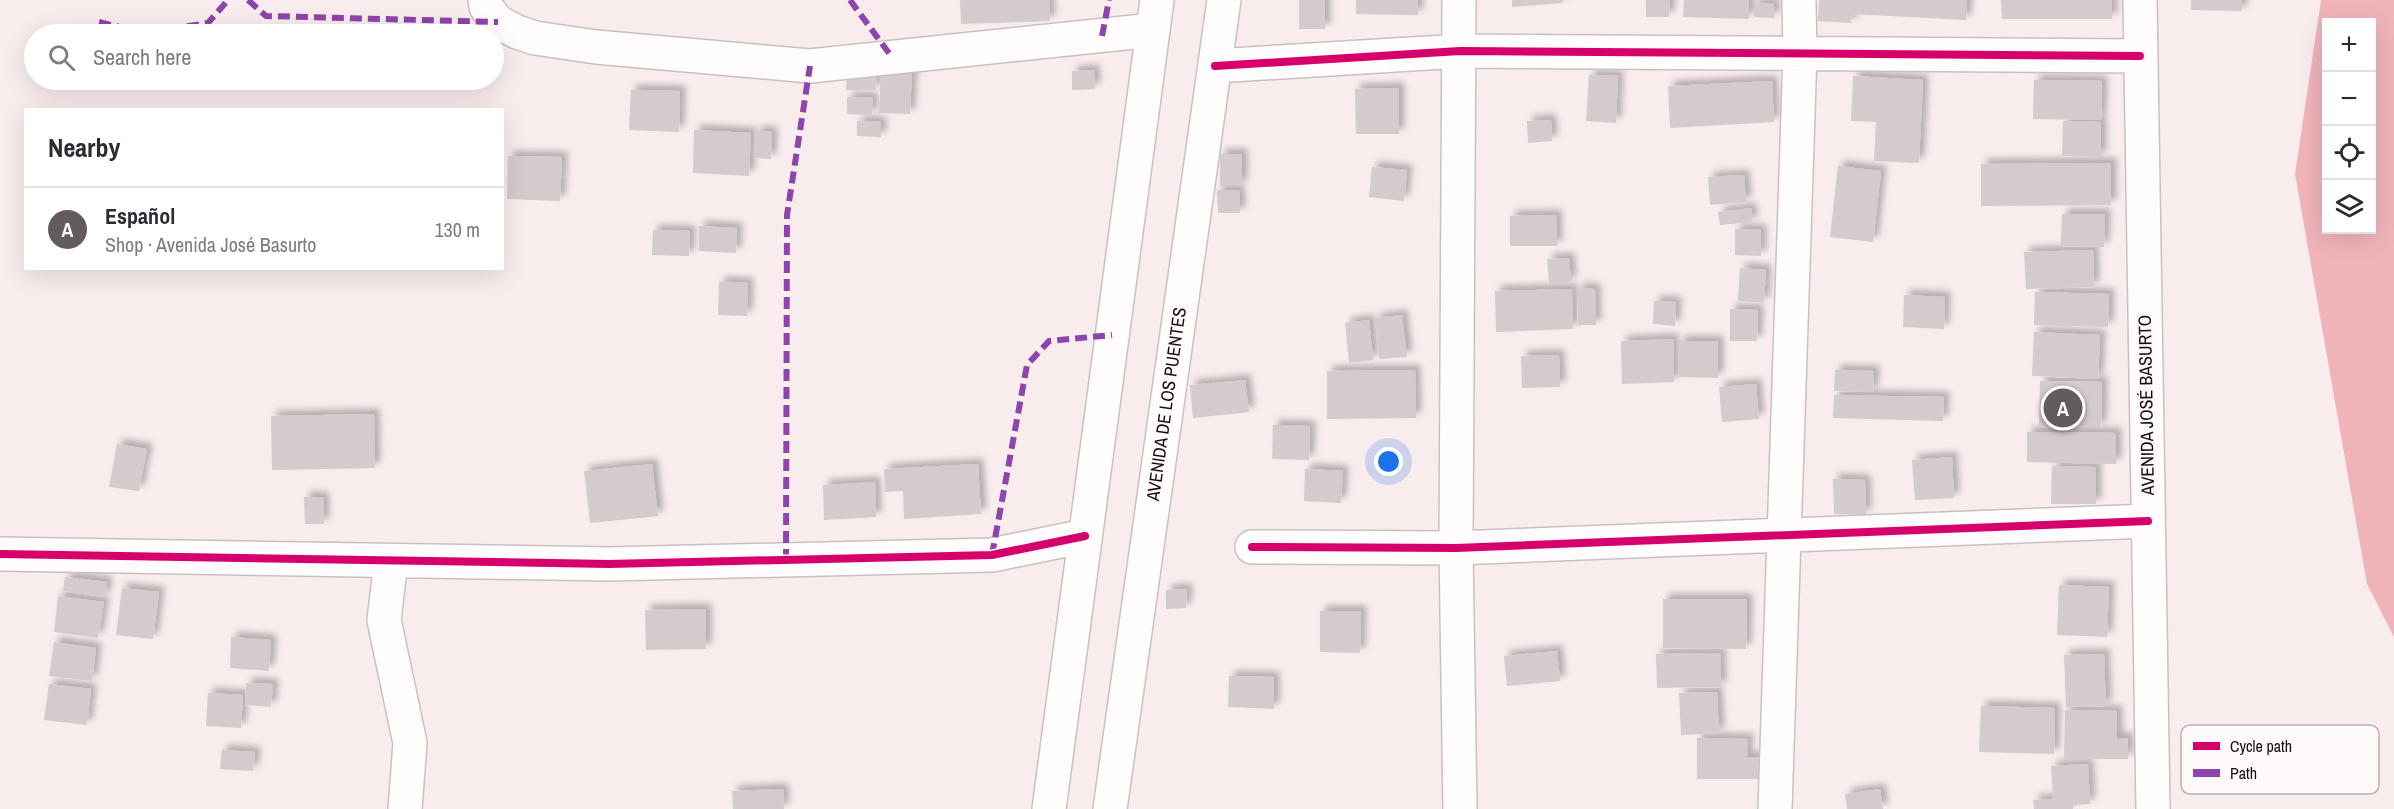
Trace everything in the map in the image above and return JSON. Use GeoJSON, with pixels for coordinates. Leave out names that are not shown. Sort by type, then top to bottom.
{"type":"FeatureCollection","features":[{"type":"Feature","properties":{"kind":"street"},"geometry":{"type":"LineString","coordinates":[[485,0],[486,7],[502,24]]}},
{"type":"Feature","properties":{"kind":"street","name":"AVENIDA DE LOS PUENTES"},"geometry":{"type":"LineString","coordinates":[[1110,809],[1224,0]]}},
{"type":"Feature","properties":{"kind":"street"},"geometry":{"type":"LineString","coordinates":[[1459,0],[1456,548],[1460,809]]}},
{"type":"Feature","properties":{"kind":"street"},"geometry":{"type":"LineString","coordinates":[[1775,809],[1800,53],[1799,0]]}},
{"type":"Feature","properties":{"kind":"street","name":"AVENIDA JOSÉ BASURTO"},"geometry":{"type":"LineString","coordinates":[[2140,0],[2153,809]]}},
{"type":"Feature","properties":{"kind":"street"},"geometry":{"type":"LineString","coordinates":[[504,25],[535,38],[596,47],[810,66],[1155,15],[1049,809]]}},
{"type":"Feature","properties":{"kind":"street"},"geometry":{"type":"LineString","coordinates":[[1215,66],[1460,51],[2140,56]]}},
{"type":"Feature","properties":{"kind":"street"},"geometry":{"type":"LineString","coordinates":[[1252,546],[1456,548],[2148,521]]}},
{"type":"Feature","properties":{"kind":"street"},"geometry":{"type":"LineString","coordinates":[[0,554],[609,564],[992,555],[1085,536]]}},
{"type":"Feature","properties":{"kind":"street"},"geometry":{"type":"LineString","coordinates":[[391,561],[384,620],[410,743],[405,809]]}},
{"type":"Feature","properties":{"kind":"shaded area"},"geometry":{"type":"Polygon","coordinates":[[[2321,0],[2394,0],[2394,637],[2367,584],[2295,174],[2321,0]]]}},
{"type":"Feature","properties":{"kind":"building"},"geometry":{"type":"Polygon","coordinates":[[[960,0],[1049,0],[1050,21],[961,24],[960,0]]]}},
{"type":"Feature","properties":{"kind":"building"},"geometry":{"type":"Polygon","coordinates":[[[1299,0],[1325,0],[1325,29],[1299,29],[1299,0]]]}},
{"type":"Feature","properties":{"kind":"building"},"geometry":{"type":"Polygon","coordinates":[[[1356,0],[1418,0],[1418,15],[1356,14],[1356,0]]]}},
{"type":"Feature","properties":{"kind":"building"},"geometry":{"type":"Polygon","coordinates":[[[1512,0],[1562,0],[1563,3],[1512,7],[1512,0]]]}},
{"type":"Feature","properties":{"kind":"building"},"geometry":{"type":"Polygon","coordinates":[[[1646,0],[1670,0],[1669,17],[1646,17],[1646,0]]]}},
{"type":"Feature","properties":{"kind":"building"},"geometry":{"type":"Polygon","coordinates":[[[1684,0],[1749,0],[1749,19],[1683,17],[1684,0]]]}},
{"type":"Feature","properties":{"kind":"building"},"geometry":{"type":"Polygon","coordinates":[[[1819,0],[1967,0],[1966,20],[1852,14],[1851,23],[1818,21],[1819,0]]]}},
{"type":"Feature","properties":{"kind":"building"},"geometry":{"type":"Polygon","coordinates":[[[2001,0],[2112,0],[2112,19],[2002,19],[2001,0]]]}},
{"type":"Feature","properties":{"kind":"building"},"geometry":{"type":"Polygon","coordinates":[[[2191,0],[2242,0],[2242,11],[2191,10],[2191,0]]]}},
{"type":"Feature","properties":{"kind":"building"},"geometry":{"type":"Polygon","coordinates":[[[1754,3],[1774,4],[1774,18],[1754,17],[1754,3]]]}},
{"type":"Feature","properties":{"kind":"building"},"geometry":{"type":"Polygon","coordinates":[[[847,69],[877,71],[876,90],[846,90],[847,69]]]}},
{"type":"Feature","properties":{"kind":"building"},"geometry":{"type":"Polygon","coordinates":[[[881,69],[912,71],[910,114],[879,113],[881,69]]]}},
{"type":"Feature","properties":{"kind":"building"},"geometry":{"type":"Polygon","coordinates":[[[1094,70],[1095,89],[1072,90],[1072,71],[1094,70]]]}},
{"type":"Feature","properties":{"kind":"building"},"geometry":{"type":"Polygon","coordinates":[[[1589,75],[1618,76],[1616,123],[1586,121],[1589,75]]]}},
{"type":"Feature","properties":{"kind":"building"},"geometry":{"type":"Polygon","coordinates":[[[1853,76],[1923,80],[1919,163],[1874,161],[1876,122],[1851,121],[1853,76]]]}},
{"type":"Feature","properties":{"kind":"building"},"geometry":{"type":"Polygon","coordinates":[[[2034,80],[2102,81],[2101,120],[2033,119],[2034,80]]]}},
{"type":"Feature","properties":{"kind":"building"},"geometry":{"type":"Polygon","coordinates":[[[1772,81],[1774,122],[1670,128],[1668,86],[1772,81]]]}},
{"type":"Feature","properties":{"kind":"building"},"geometry":{"type":"Polygon","coordinates":[[[1399,88],[1399,134],[1356,134],[1355,89],[1399,88]]]}},
{"type":"Feature","properties":{"kind":"building"},"geometry":{"type":"Polygon","coordinates":[[[631,90],[680,91],[679,132],[629,130],[631,90]]]}},
{"type":"Feature","properties":{"kind":"building"},"geometry":{"type":"Polygon","coordinates":[[[847,97],[873,98],[872,115],[847,114],[847,97]]]}},
{"type":"Feature","properties":{"kind":"building"},"geometry":{"type":"Polygon","coordinates":[[[1551,120],[1552,141],[1528,143],[1527,121],[1551,120]]]}},
{"type":"Feature","properties":{"kind":"building"},"geometry":{"type":"Polygon","coordinates":[[[857,121],[881,122],[881,137],[857,136],[857,121]]]}},
{"type":"Feature","properties":{"kind":"building"},"geometry":{"type":"Polygon","coordinates":[[[2063,121],[2101,122],[2101,157],[2062,156],[2063,121]]]}},
{"type":"Feature","properties":{"kind":"building"},"geometry":{"type":"Polygon","coordinates":[[[694,130],[751,133],[749,176],[693,173],[694,130]]]}},
{"type":"Feature","properties":{"kind":"building"},"geometry":{"type":"Polygon","coordinates":[[[756,131],[772,132],[771,159],[755,158],[756,131]]]}},
{"type":"Feature","properties":{"kind":"building"},"geometry":{"type":"Polygon","coordinates":[[[1220,154],[1242,154],[1242,186],[1220,186],[1220,154]]]}},
{"type":"Feature","properties":{"kind":"building"},"geometry":{"type":"Polygon","coordinates":[[[508,156],[562,157],[560,201],[507,199],[508,156]]]}},
{"type":"Feature","properties":{"kind":"building"},"geometry":{"type":"Polygon","coordinates":[[[2111,163],[2111,205],[1981,206],[1981,164],[2111,163]]]}},
{"type":"Feature","properties":{"kind":"building"},"geometry":{"type":"Polygon","coordinates":[[[1838,166],[1881,171],[1873,242],[1830,237],[1838,166]]]}},
{"type":"Feature","properties":{"kind":"building"},"geometry":{"type":"Polygon","coordinates":[[[1372,167],[1407,170],[1404,201],[1369,197],[1372,167]]]}},
{"type":"Feature","properties":{"kind":"building"},"geometry":{"type":"Polygon","coordinates":[[[1744,175],[1746,202],[1710,205],[1708,177],[1744,175]]]}},
{"type":"Feature","properties":{"kind":"building"},"geometry":{"type":"Polygon","coordinates":[[[1217,190],[1239,190],[1240,213],[1218,213],[1217,190]]]}},
{"type":"Feature","properties":{"kind":"building"},"geometry":{"type":"Polygon","coordinates":[[[1751,208],[1752,222],[1720,225],[1718,212],[1751,208]]]}},
{"type":"Feature","properties":{"kind":"building"},"geometry":{"type":"Polygon","coordinates":[[[2062,214],[2105,214],[2104,247],[2061,246],[2062,214]]]}},
{"type":"Feature","properties":{"kind":"building"},"geometry":{"type":"Polygon","coordinates":[[[1556,215],[1557,246],[1510,246],[1510,216],[1556,215]]]}},
{"type":"Feature","properties":{"kind":"building"},"geometry":{"type":"Polygon","coordinates":[[[699,226],[737,228],[736,253],[699,251],[699,226]]]}},
{"type":"Feature","properties":{"kind":"building"},"geometry":{"type":"Polygon","coordinates":[[[1735,229],[1761,230],[1761,256],[1735,255],[1735,229]]]}},
{"type":"Feature","properties":{"kind":"building"},"geometry":{"type":"Polygon","coordinates":[[[653,230],[690,231],[689,256],[652,255],[653,230]]]}},
{"type":"Feature","properties":{"kind":"building"},"geometry":{"type":"Polygon","coordinates":[[[2093,250],[2094,287],[2026,289],[2024,252],[2093,250]]]}},
{"type":"Feature","properties":{"kind":"building"},"geometry":{"type":"Polygon","coordinates":[[[1569,258],[1571,282],[1549,284],[1547,259],[1569,258]]]}},
{"type":"Feature","properties":{"kind":"building"},"geometry":{"type":"Polygon","coordinates":[[[1740,268],[1766,270],[1764,303],[1738,301],[1740,268]]]}},
{"type":"Feature","properties":{"kind":"building"},"geometry":{"type":"Polygon","coordinates":[[[719,282],[748,283],[747,316],[718,315],[719,282]]]}},
{"type":"Feature","properties":{"kind":"building"},"geometry":{"type":"Polygon","coordinates":[[[1577,288],[1595,289],[1596,325],[1578,325],[1577,288]]]}},
{"type":"Feature","properties":{"kind":"building"},"geometry":{"type":"Polygon","coordinates":[[[1572,289],[1573,329],[1496,332],[1495,291],[1572,289]]]}},
{"type":"Feature","properties":{"kind":"building"},"geometry":{"type":"Polygon","coordinates":[[[2035,292],[2109,294],[2108,327],[2034,325],[2035,292]]]}},
{"type":"Feature","properties":{"kind":"building"},"geometry":{"type":"Polygon","coordinates":[[[1904,295],[1945,297],[1944,329],[1903,327],[1904,295]]]}},
{"type":"Feature","properties":{"kind":"building"},"geometry":{"type":"Polygon","coordinates":[[[1654,301],[1676,302],[1675,326],[1653,324],[1654,301]]]}},
{"type":"Feature","properties":{"kind":"building"},"geometry":{"type":"Polygon","coordinates":[[[1730,309],[1758,310],[1757,341],[1730,341],[1730,309]]]}},
{"type":"Feature","properties":{"kind":"building"},"geometry":{"type":"Polygon","coordinates":[[[1402,315],[1407,357],[1379,359],[1375,318],[1402,315]]]}},
{"type":"Feature","properties":{"kind":"building"},"geometry":{"type":"Polygon","coordinates":[[[1369,320],[1373,360],[1349,363],[1345,323],[1369,320]]]}},
{"type":"Feature","properties":{"kind":"building"},"geometry":{"type":"Polygon","coordinates":[[[2034,332],[2100,335],[2098,379],[2032,376],[2034,332]]]}},
{"type":"Feature","properties":{"kind":"building"},"geometry":{"type":"Polygon","coordinates":[[[1673,339],[1674,382],[1622,384],[1621,341],[1673,339]]]}},
{"type":"Feature","properties":{"kind":"building"},"geometry":{"type":"Polygon","coordinates":[[[1679,341],[1718,341],[1718,378],[1679,377],[1679,341]]]}},
{"type":"Feature","properties":{"kind":"building"},"geometry":{"type":"Polygon","coordinates":[[[1559,355],[1560,387],[1522,388],[1521,356],[1559,355]]]}},
{"type":"Feature","properties":{"kind":"building"},"geometry":{"type":"Polygon","coordinates":[[[1415,370],[1416,418],[1327,419],[1327,371],[1415,370]]]}},
{"type":"Feature","properties":{"kind":"building"},"geometry":{"type":"Polygon","coordinates":[[[1835,370],[1874,371],[1873,392],[1834,391],[1835,370]]]}},
{"type":"Feature","properties":{"kind":"building"},"geometry":{"type":"Polygon","coordinates":[[[1245,380],[1249,412],[1193,418],[1190,385],[1245,380]]]}},
{"type":"Feature","properties":{"kind":"building"},"geometry":{"type":"Polygon","coordinates":[[[2040,381],[2102,382],[2101,427],[2039,426],[2040,381]]]}},
{"type":"Feature","properties":{"kind":"building"},"geometry":{"type":"Polygon","coordinates":[[[1756,384],[1759,419],[1722,422],[1719,387],[1756,384]]]}},
{"type":"Feature","properties":{"kind":"building"},"geometry":{"type":"Polygon","coordinates":[[[1834,395],[1944,397],[1943,421],[1833,418],[1834,395]]]}},
{"type":"Feature","properties":{"kind":"building"},"geometry":{"type":"Polygon","coordinates":[[[374,414],[375,468],[272,470],[271,416],[374,414]]]}},
{"type":"Feature","properties":{"kind":"building"},"geometry":{"type":"Polygon","coordinates":[[[1273,425],[1310,426],[1309,460],[1272,459],[1273,425]]]}},
{"type":"Feature","properties":{"kind":"building"},"geometry":{"type":"Polygon","coordinates":[[[2027,432],[2116,433],[2116,464],[2027,462],[2027,432]]]}},
{"type":"Feature","properties":{"kind":"building"},"geometry":{"type":"Polygon","coordinates":[[[117,444],[147,449],[139,491],[109,487],[117,444]]]}},
{"type":"Feature","properties":{"kind":"building"},"geometry":{"type":"Polygon","coordinates":[[[1952,457],[1954,498],[1915,500],[1912,460],[1952,457]]]}},
{"type":"Feature","properties":{"kind":"building"},"geometry":{"type":"Polygon","coordinates":[[[652,464],[658,516],[590,523],[584,471],[652,464]]]}},
{"type":"Feature","properties":{"kind":"building"},"geometry":{"type":"Polygon","coordinates":[[[978,464],[981,514],[904,519],[903,491],[885,492],[884,469],[978,464]]]}},
{"type":"Feature","properties":{"kind":"building"},"geometry":{"type":"Polygon","coordinates":[[[2052,466],[2096,467],[2096,504],[2051,504],[2052,466]]]}},
{"type":"Feature","properties":{"kind":"building"},"geometry":{"type":"Polygon","coordinates":[[[1305,469],[1343,471],[1341,503],[1304,501],[1305,469]]]}},
{"type":"Feature","properties":{"kind":"building"},"geometry":{"type":"Polygon","coordinates":[[[1833,479],[1865,480],[1866,515],[1834,514],[1833,479]]]}},
{"type":"Feature","properties":{"kind":"building"},"geometry":{"type":"Polygon","coordinates":[[[875,482],[876,517],[824,520],[823,485],[875,482]]]}},
{"type":"Feature","properties":{"kind":"building"},"geometry":{"type":"Polygon","coordinates":[[[304,497],[323,497],[324,524],[305,524],[304,497]]]}},
{"type":"Feature","properties":{"kind":"building"},"geometry":{"type":"Polygon","coordinates":[[[65,577],[107,582],[105,597],[63,591],[65,577]]]}},
{"type":"Feature","properties":{"kind":"building"},"geometry":{"type":"Polygon","coordinates":[[[2059,585],[2109,587],[2107,637],[2057,635],[2059,585]]]}},
{"type":"Feature","properties":{"kind":"building"},"geometry":{"type":"Polygon","coordinates":[[[122,588],[159,592],[153,639],[116,635],[122,588]]]}},
{"type":"Feature","properties":{"kind":"building"},"geometry":{"type":"Polygon","coordinates":[[[1187,589],[1186,608],[1166,609],[1166,590],[1187,589]]]}},
{"type":"Feature","properties":{"kind":"building"},"geometry":{"type":"Polygon","coordinates":[[[58,596],[104,602],[98,638],[54,632],[58,596]]]}},
{"type":"Feature","properties":{"kind":"building"},"geometry":{"type":"Polygon","coordinates":[[[1663,599],[1747,599],[1746,649],[1663,648],[1663,599]]]}},
{"type":"Feature","properties":{"kind":"building"},"geometry":{"type":"Polygon","coordinates":[[[706,609],[706,649],[646,650],[645,610],[706,609]]]}},
{"type":"Feature","properties":{"kind":"building"},"geometry":{"type":"Polygon","coordinates":[[[1320,611],[1361,611],[1360,653],[1320,652],[1320,611]]]}},
{"type":"Feature","properties":{"kind":"building"},"geometry":{"type":"Polygon","coordinates":[[[231,637],[271,640],[269,671],[230,668],[231,637]]]}},
{"type":"Feature","properties":{"kind":"building"},"geometry":{"type":"Polygon","coordinates":[[[54,642],[96,648],[92,681],[49,676],[54,642]]]}},
{"type":"Feature","properties":{"kind":"building"},"geometry":{"type":"Polygon","coordinates":[[[1557,651],[1560,681],[1507,686],[1504,656],[1557,651]]]}},
{"type":"Feature","properties":{"kind":"building"},"geometry":{"type":"Polygon","coordinates":[[[1720,653],[1721,687],[1657,688],[1656,654],[1720,653]]]}},
{"type":"Feature","properties":{"kind":"building"},"geometry":{"type":"Polygon","coordinates":[[[2104,654],[2106,706],[2066,707],[2064,655],[2104,654]]]}},
{"type":"Feature","properties":{"kind":"building"},"geometry":{"type":"Polygon","coordinates":[[[1229,676],[1274,677],[1274,709],[1228,707],[1229,676]]]}},
{"type":"Feature","properties":{"kind":"building"},"geometry":{"type":"Polygon","coordinates":[[[246,683],[273,684],[271,707],[245,705],[246,683]]]}},
{"type":"Feature","properties":{"kind":"building"},"geometry":{"type":"Polygon","coordinates":[[[49,684],[91,689],[87,725],[44,720],[49,684]]]}},
{"type":"Feature","properties":{"kind":"building"},"geometry":{"type":"Polygon","coordinates":[[[1717,692],[1719,733],[1681,735],[1679,693],[1717,692]]]}},
{"type":"Feature","properties":{"kind":"building"},"geometry":{"type":"Polygon","coordinates":[[[208,693],[243,695],[241,728],[206,726],[208,693]]]}},
{"type":"Feature","properties":{"kind":"building"},"geometry":{"type":"Polygon","coordinates":[[[1981,706],[2055,708],[2054,754],[1979,752],[1981,706]]]}},
{"type":"Feature","properties":{"kind":"building"},"geometry":{"type":"Polygon","coordinates":[[[2065,710],[2117,711],[2117,738],[2128,738],[2128,759],[2064,759],[2065,710]]]}},
{"type":"Feature","properties":{"kind":"building"},"geometry":{"type":"Polygon","coordinates":[[[1697,738],[1748,739],[1747,757],[1759,757],[1759,779],[1697,779],[1697,738]]]}},
{"type":"Feature","properties":{"kind":"building"},"geometry":{"type":"Polygon","coordinates":[[[222,750],[255,752],[253,771],[220,769],[222,750]]]}},
{"type":"Feature","properties":{"kind":"building"},"geometry":{"type":"Polygon","coordinates":[[[2088,764],[2090,804],[2073,805],[2073,809],[2034,809],[2033,800],[2053,799],[2051,766],[2088,764]]]}},
{"type":"Feature","properties":{"kind":"building"},"geometry":{"type":"Polygon","coordinates":[[[783,789],[784,809],[733,809],[732,791],[783,789]]]}},
{"type":"Feature","properties":{"kind":"building"},"geometry":{"type":"Polygon","coordinates":[[[1880,789],[1883,809],[1847,809],[1845,794],[1880,789]]]}},
{"type":"Feature","properties":{"kind":"marked path"},"geometry":{"type":"LineString","coordinates":[[202,24],[208,23],[228,0]]}},
{"type":"Feature","properties":{"kind":"marked path"},"geometry":{"type":"LineString","coordinates":[[248,0],[266,16],[498,22]]}},
{"type":"Feature","properties":{"kind":"marked path"},"geometry":{"type":"LineString","coordinates":[[850,0],[891,56]]}},
{"type":"Feature","properties":{"kind":"marked path"},"geometry":{"type":"LineString","coordinates":[[1102,36],[1109,0]]}},
{"type":"Feature","properties":{"kind":"marked path"},"geometry":{"type":"LineString","coordinates":[[99,22],[107,24]]}},
{"type":"Feature","properties":{"kind":"marked path"},"geometry":{"type":"LineString","coordinates":[[786,561],[787,215],[810,66]]}},
{"type":"Feature","properties":{"kind":"marked path"},"geometry":{"type":"LineString","coordinates":[[992,555],[1027,365],[1049,341],[1112,335]]}},
{"type":"Feature","properties":{"kind":"cycle path"},"geometry":{"type":"LineString","coordinates":[[1215,66],[1460,51],[2140,56]]}},
{"type":"Feature","properties":{"kind":"cycle path"},"geometry":{"type":"LineString","coordinates":[[1252,547],[1456,548],[2148,521]]}},
{"type":"Feature","properties":{"kind":"cycle path"},"geometry":{"type":"LineString","coordinates":[[0,554],[609,564],[992,555],[1085,536]]}},
{"type":"Feature","properties":{"kind":"place","name":"Español"},"geometry":{"type":"Point","coordinates":[2063,408]}}]}
